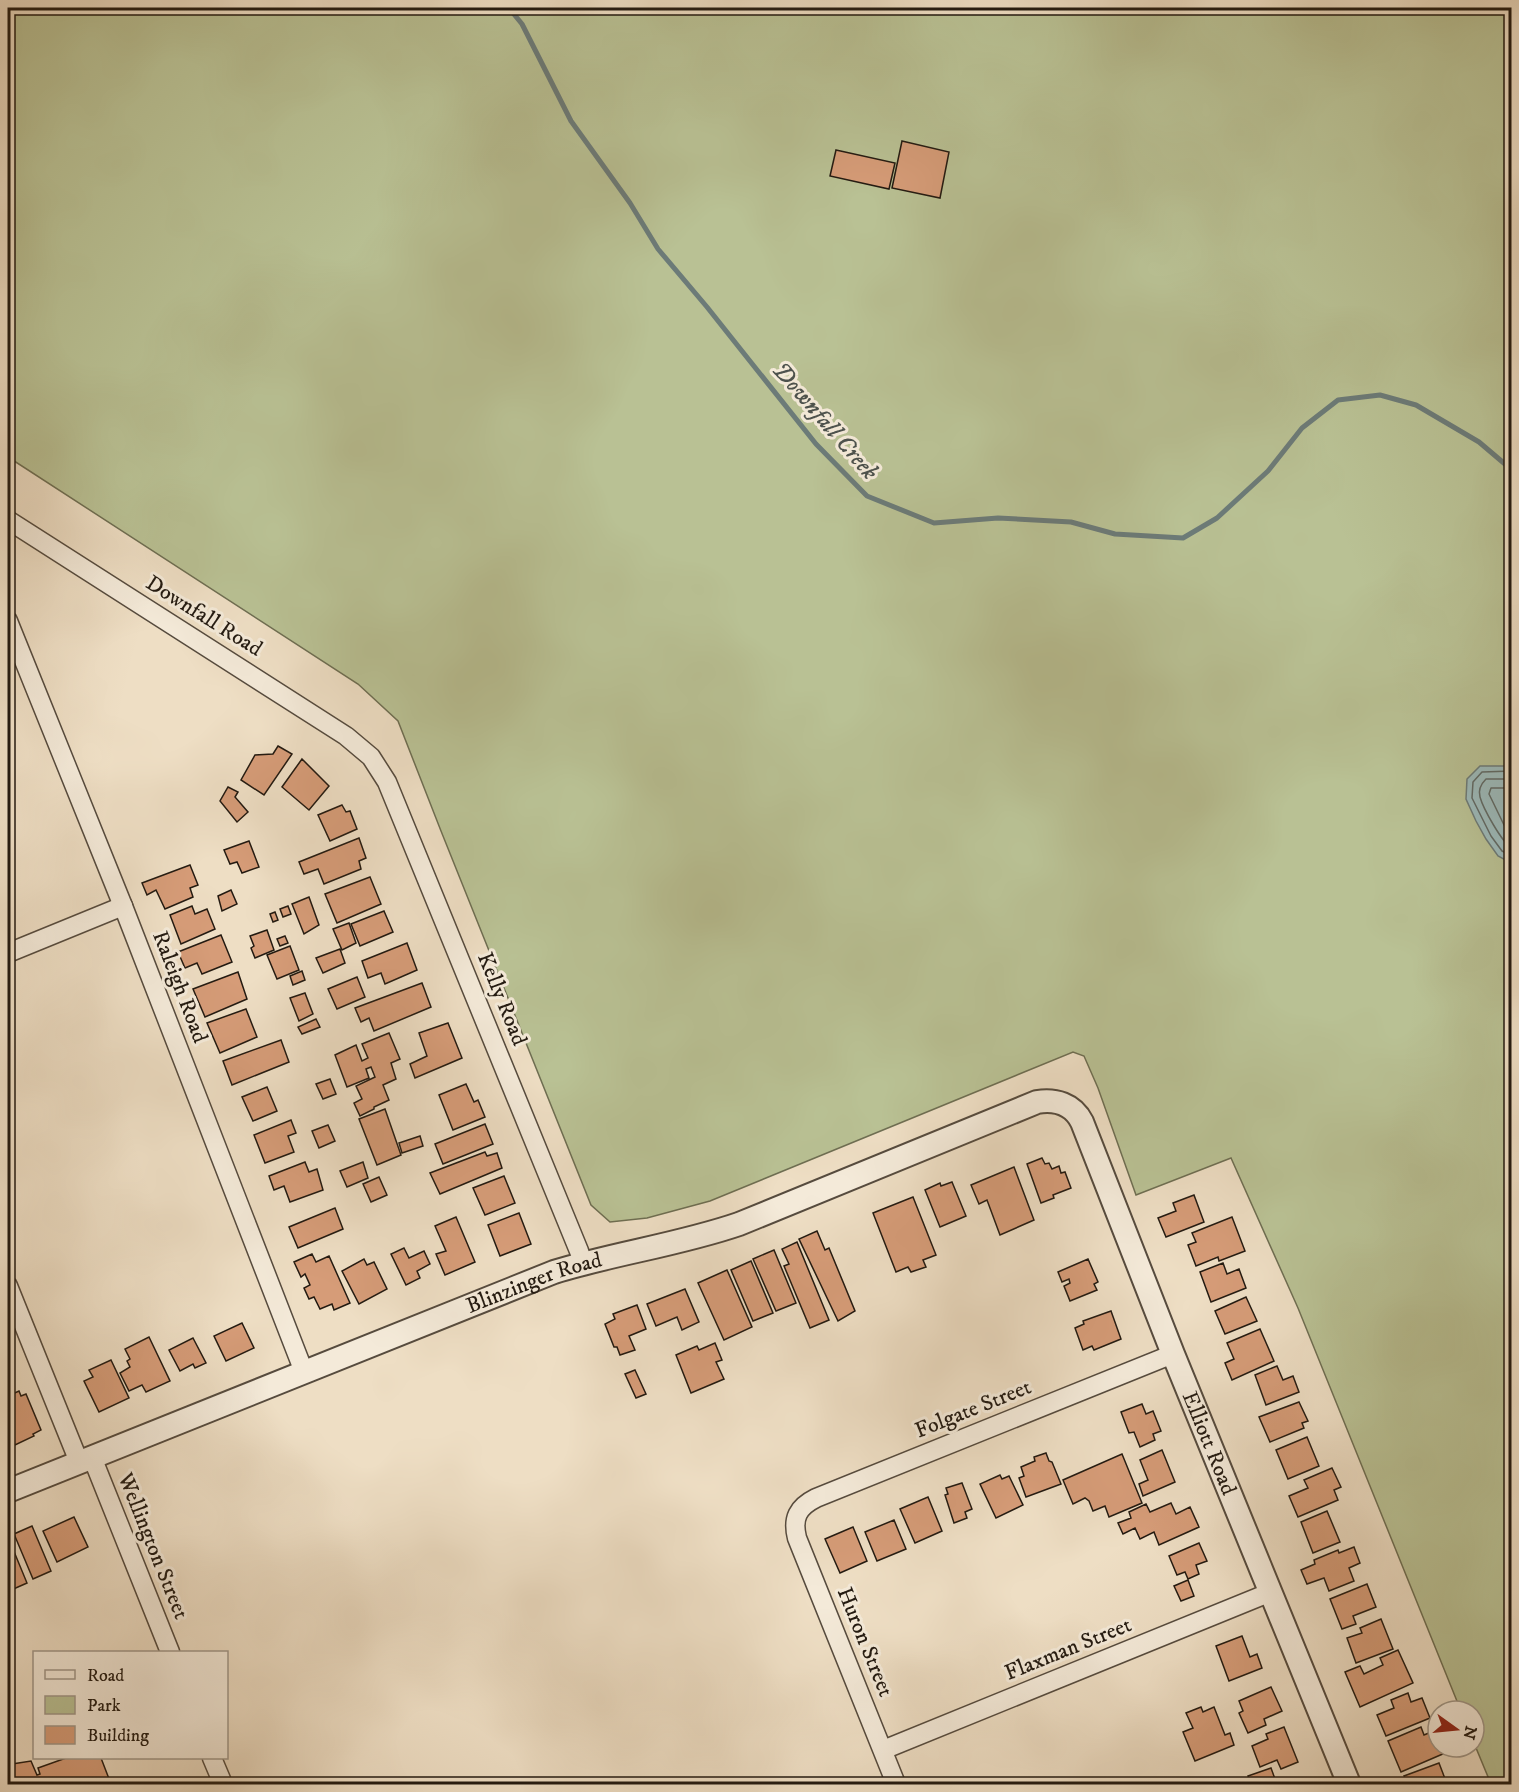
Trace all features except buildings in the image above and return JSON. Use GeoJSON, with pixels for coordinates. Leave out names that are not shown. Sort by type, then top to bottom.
{"type":"FeatureCollection","features":[{"type":"Feature","properties":{"kind":"street","name":"Downfall Road"},"geometry":{"type":"LineString","coordinates":[[8,520],[346,735],[371,756]]}},
{"type":"Feature","properties":{"kind":"street","name":"Raleigh Road"},"geometry":{"type":"LineString","coordinates":[[8,621],[123,906],[304,1372]]}},
{"type":"Feature","properties":{"kind":"street","name":"Kelly Road"},"geometry":{"type":"LineString","coordinates":[[371,756],[387,782],[583,1263]]}},
{"type":"Feature","properties":{"kind":"street"},"geometry":{"type":"LineString","coordinates":[[8,953],[123,906]]}},
{"type":"Feature","properties":{"kind":"street","name":"Blinzinger Road"},"geometry":{"type":"LineString","coordinates":[[8,1491],[527,1282],[583,1263],[678,1243],[739,1224],[1037,1102],[1050,1101],[1067,1106]]}},
{"type":"Feature","properties":{"kind":"street","name":"Elliott Road"},"geometry":{"type":"LineString","coordinates":[[1067,1106],[1082,1122],[1173,1354],[1349,1785]]}},
{"type":"Feature","properties":{"kind":"street","name":"Wellington Street"},"geometry":{"type":"LineString","coordinates":[[8,1286],[169,1651]]}},
{"type":"Feature","properties":{"kind":"street","name":"Folgate Street"},"geometry":{"type":"LineString","coordinates":[[796,1515],[802,1507],[816,1498],[1173,1354]]}},
{"type":"Feature","properties":{"kind":"street","name":"Huron Street"},"geometry":{"type":"LineString","coordinates":[[796,1515],[797,1538],[896,1785]]}},
{"type":"Feature","properties":{"kind":"street","name":"Flaxman Street"},"geometry":{"type":"LineString","coordinates":[[883,1750],[1270,1592]]}},
{"type":"Feature","properties":{"kind":"street"},"geometry":{"type":"LineString","coordinates":[[212,1759],[218,1783]]}},
{"type":"Feature","properties":{"kind":"green space"},"geometry":{"type":"Polygon","coordinates":[[[8,8],[1511,8],[1511,1784],[1491,1784],[1481,1759],[1486,1759],[1486,1699],[1456,1699],[1298,1308],[1231,1158],[1136,1195],[1098,1088],[1084,1056],[1073,1052],[710,1201],[647,1218],[610,1222],[591,1205],[398,721],[358,684],[8,457],[8,8]]]}},
{"type":"Feature","properties":{"kind":"water"},"geometry":{"type":"Polygon","coordinates":[[[1480,766],[1511,766],[1511,863],[1498,856],[1486,839],[1466,799],[1467,779],[1480,766]]]}},
{"type":"Feature","properties":{"kind":"waterway","name":"Downfall Creek"},"geometry":{"type":"LineString","coordinates":[[509,8],[522,24],[571,121],[630,203],[658,249],[816,444],[867,496],[934,523],[998,518],[1071,522],[1115,534],[1183,538],[1217,518],[1268,471],[1302,428],[1338,400],[1380,395],[1416,405],[1479,442],[1512,470]]}}]}
